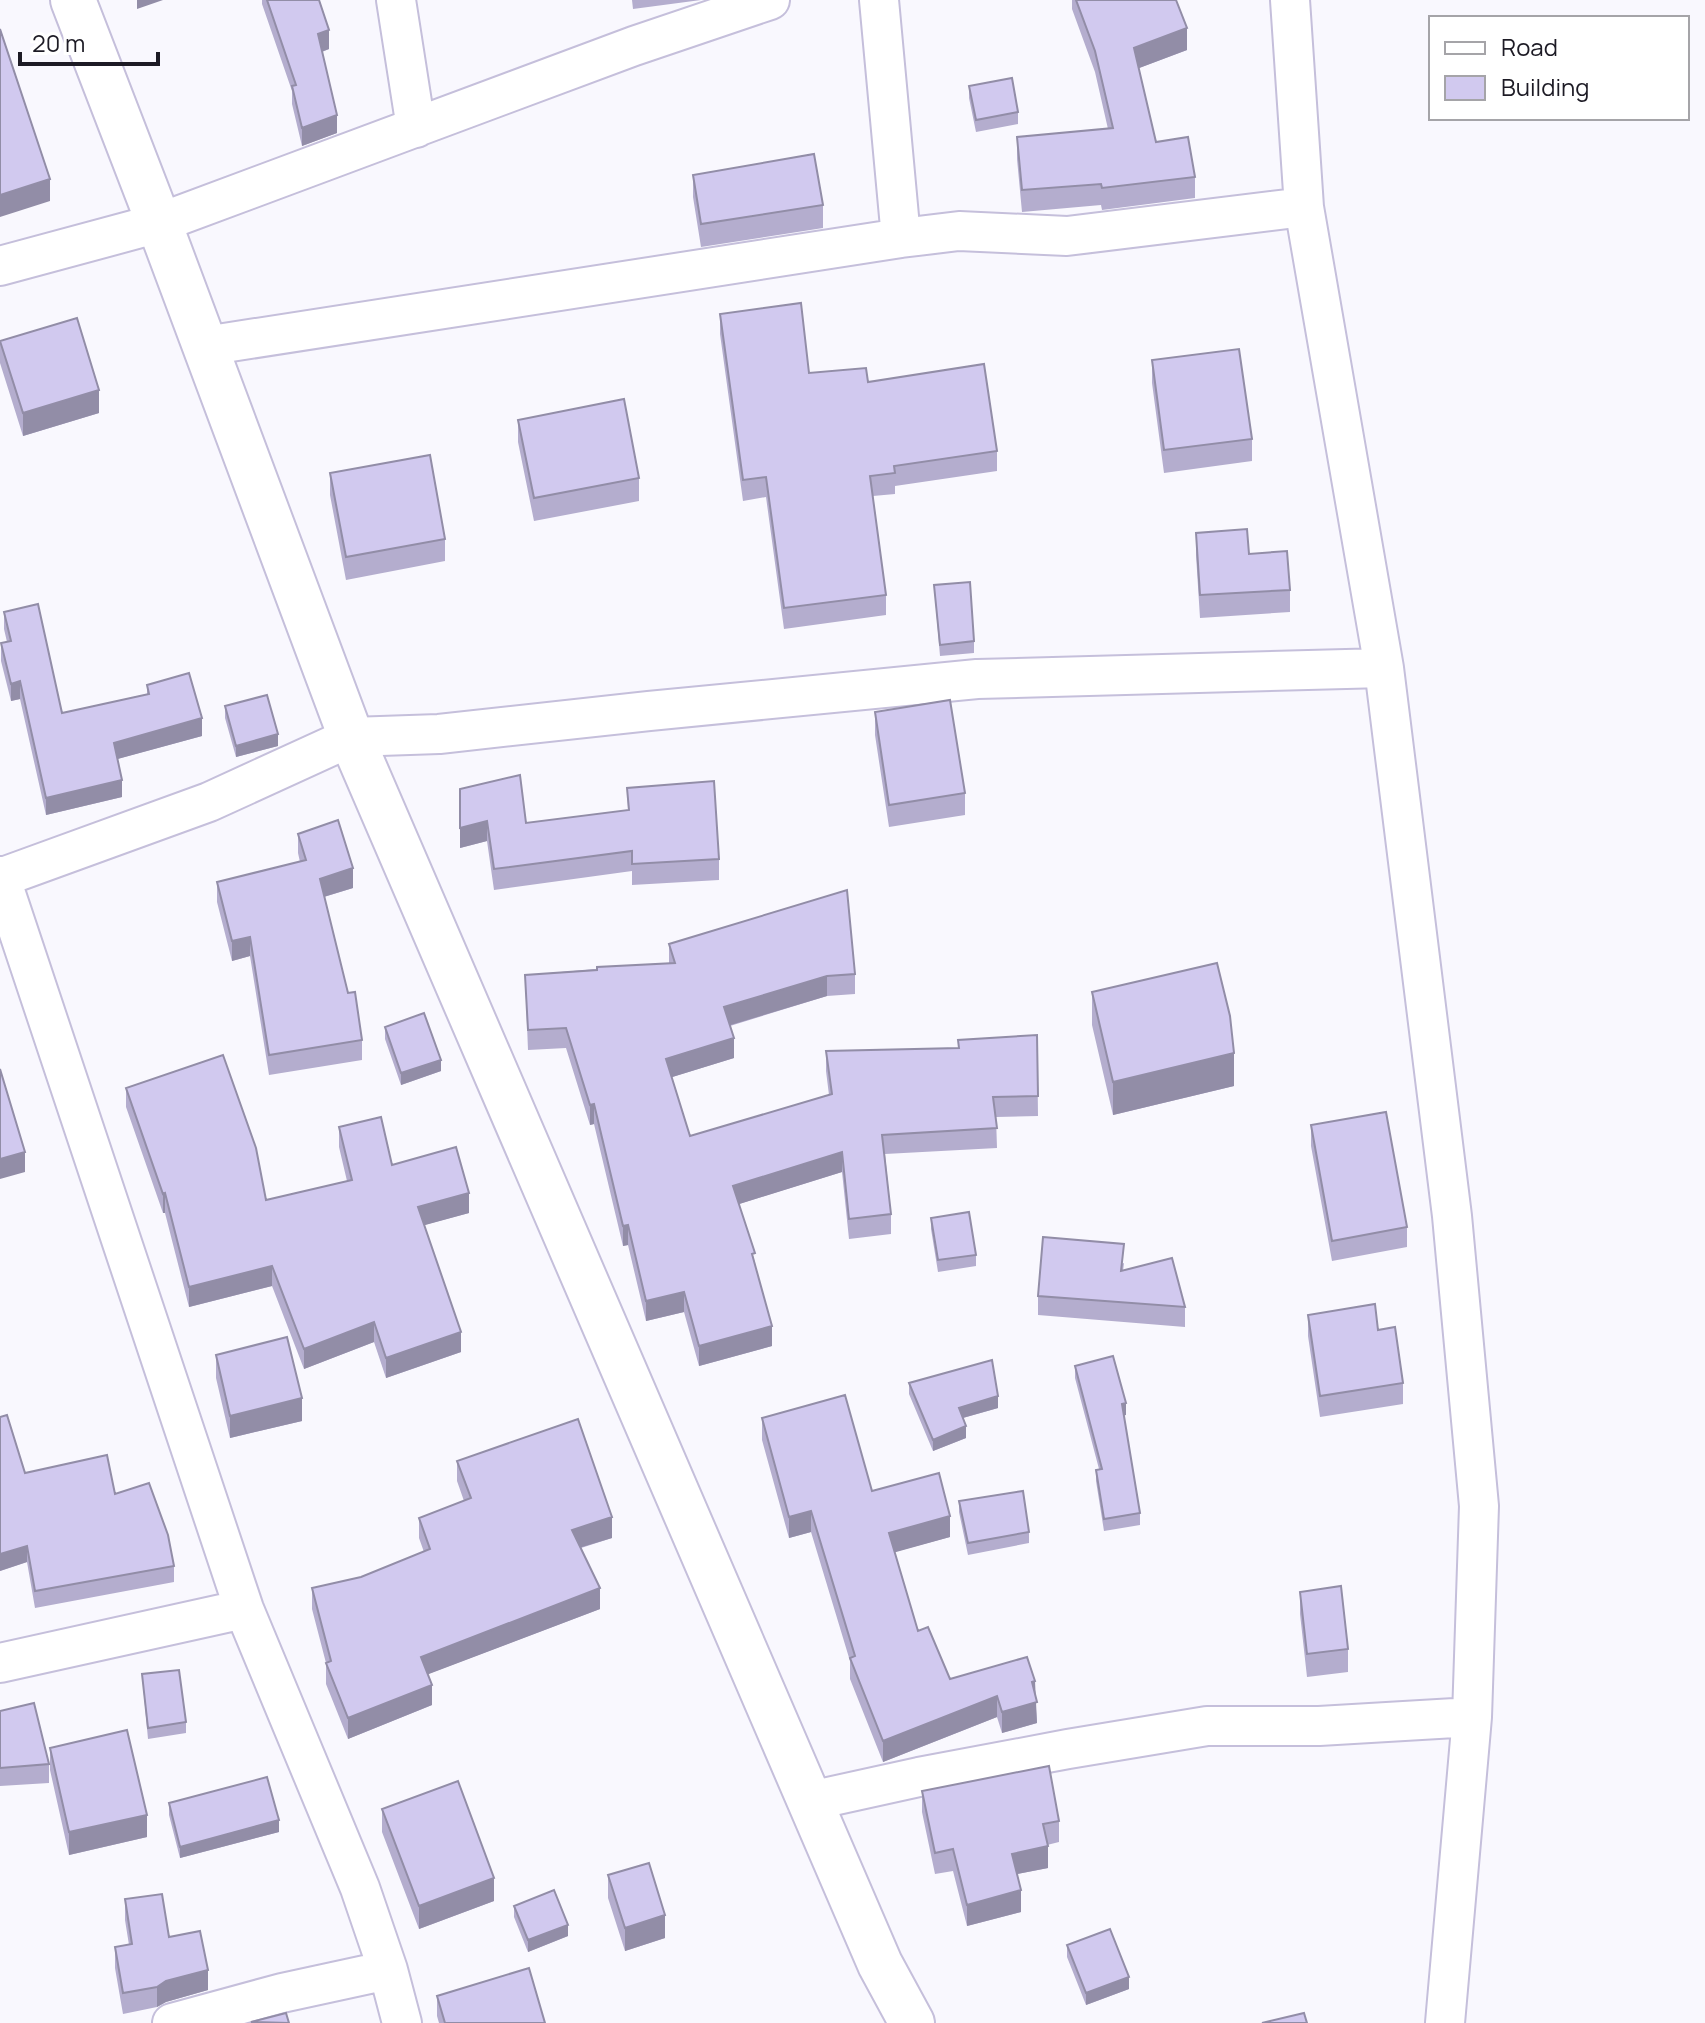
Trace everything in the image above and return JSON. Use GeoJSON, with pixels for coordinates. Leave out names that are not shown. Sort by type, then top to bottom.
{"type":"FeatureCollection","features":[{"type":"Feature","properties":{"kind":"main road"},"geometry":{"type":"LineString","coordinates":[[73,0],[351,737],[880,1964],[912,2023]]}},
{"type":"Feature","properties":{"kind":"street"},"geometry":{"type":"LineString","coordinates":[[396,0],[416,128]]}},
{"type":"Feature","properties":{"kind":"street"},"geometry":{"type":"LineString","coordinates":[[0,266],[159,223],[634,46],[770,0]]}},
{"type":"Feature","properties":{"kind":"street"},"geometry":{"type":"LineString","coordinates":[[879,0],[901,238]]}},
{"type":"Feature","properties":{"kind":"street"},"geometry":{"type":"LineString","coordinates":[[1290,0],[1304,207],[1384,668],[1452,1216],[1479,1506],[1472,1717],[1445,2023]]}},
{"type":"Feature","properties":{"kind":"street"},"geometry":{"type":"LineString","coordinates":[[205,346],[901,238],[959,231],[1067,236],[1304,207]]}},
{"type":"Feature","properties":{"kind":"street"},"geometry":{"type":"LineString","coordinates":[[402,2023],[360,1888],[244,1609],[0,877],[209,802],[351,737],[439,734],[977,679],[1384,668]]}},
{"type":"Feature","properties":{"kind":"street"},"geometry":{"type":"LineString","coordinates":[[0,1663],[244,1609]]}},
{"type":"Feature","properties":{"kind":"street"},"geometry":{"type":"LineString","coordinates":[[810,1801],[1023,1757],[1207,1726],[1319,1726],[1472,1717]]}},
{"type":"Feature","properties":{"kind":"street"},"geometry":{"type":"LineString","coordinates":[[172,2023],[282,1993],[388,1970]]}},
{"type":"Feature","properties":{"kind":"building"},"geometry":{"type":"Polygon","coordinates":[[[267,0],[319,0],[329,30],[318,34],[337,115],[302,128],[292,86],[296,85],[267,0]]]}},
{"type":"Feature","properties":{"kind":"building"},"geometry":{"type":"Polygon","coordinates":[[[1076,0],[1176,0],[1187,28],[1134,48],[1156,142],[1188,137],[1195,177],[1102,188],[1101,184],[1022,190],[1017,137],[1113,128],[1095,51],[1076,0]]]}},
{"type":"Feature","properties":{"kind":"building"},"geometry":{"type":"Polygon","coordinates":[[[0,29],[50,179],[0,195],[0,29]]]}},
{"type":"Feature","properties":{"kind":"building"},"geometry":{"type":"Polygon","coordinates":[[[1012,78],[1018,112],[976,120],[969,86],[1012,78]]]}},
{"type":"Feature","properties":{"kind":"building"},"geometry":{"type":"Polygon","coordinates":[[[814,154],[823,205],[701,224],[693,175],[814,154]]]}},
{"type":"Feature","properties":{"kind":"building"},"geometry":{"type":"Polygon","coordinates":[[[801,303],[809,373],[866,368],[868,382],[984,364],[997,451],[894,466],[895,473],[870,476],[886,595],[784,608],[766,477],[743,480],[720,314],[801,303]]]}},
{"type":"Feature","properties":{"kind":"building"},"geometry":{"type":"Polygon","coordinates":[[[77,318],[99,390],[23,413],[0,341],[77,318]]]}},
{"type":"Feature","properties":{"kind":"building"},"geometry":{"type":"Polygon","coordinates":[[[1239,349],[1252,439],[1164,450],[1152,360],[1239,349]]]}},
{"type":"Feature","properties":{"kind":"building"},"geometry":{"type":"Polygon","coordinates":[[[624,399],[639,478],[534,498],[518,420],[624,399]]]}},
{"type":"Feature","properties":{"kind":"building"},"geometry":{"type":"Polygon","coordinates":[[[430,455],[445,539],[346,557],[330,473],[430,455]]]}},
{"type":"Feature","properties":{"kind":"building"},"geometry":{"type":"Polygon","coordinates":[[[1247,529],[1249,554],[1287,551],[1290,590],[1200,595],[1196,533],[1247,529]]]}},
{"type":"Feature","properties":{"kind":"building"},"geometry":{"type":"Polygon","coordinates":[[[970,582],[974,641],[940,645],[934,585],[970,582]]]}},
{"type":"Feature","properties":{"kind":"building"},"geometry":{"type":"Polygon","coordinates":[[[38,604],[62,713],[149,694],[147,685],[189,673],[202,718],[114,743],[122,780],[46,798],[20,681],[11,684],[1,643],[11,641],[4,612],[38,604]]]}},
{"type":"Feature","properties":{"kind":"building"},"geometry":{"type":"Polygon","coordinates":[[[267,695],[278,734],[236,746],[225,706],[267,695]]]}},
{"type":"Feature","properties":{"kind":"building"},"geometry":{"type":"Polygon","coordinates":[[[950,700],[965,793],[889,805],[875,712],[950,700]]]}},
{"type":"Feature","properties":{"kind":"building"},"geometry":{"type":"Polygon","coordinates":[[[520,775],[526,823],[629,810],[627,788],[714,781],[719,859],[632,864],[632,851],[494,869],[487,821],[460,828],[460,789],[520,775]]]}},
{"type":"Feature","properties":{"kind":"building"},"geometry":{"type":"Polygon","coordinates":[[[338,820],[353,868],[320,879],[348,993],[355,992],[362,1040],[269,1055],[250,937],[232,941],[217,882],[306,860],[298,834],[338,820]]]}},
{"type":"Feature","properties":{"kind":"building"},"geometry":{"type":"Polygon","coordinates":[[[847,890],[855,974],[827,976],[724,1007],[734,1038],[666,1059],[690,1136],[832,1094],[826,1051],[959,1048],[958,1040],[1037,1035],[1038,1096],[993,1097],[997,1128],[882,1135],[891,1214],[849,1219],[842,1152],[733,1186],[755,1253],[752,1254],[772,1326],[699,1346],[684,1292],[646,1301],[628,1225],[623,1226],[594,1104],[590,1105],[566,1028],[528,1030],[525,975],[675,963],[669,944],[847,890]]]}},
{"type":"Feature","properties":{"kind":"building"},"geometry":{"type":"Polygon","coordinates":[[[1217,963],[1230,1016],[1234,1053],[1113,1082],[1092,992],[1217,963]]]}},
{"type":"Feature","properties":{"kind":"building"},"geometry":{"type":"Polygon","coordinates":[[[424,1013],[441,1060],[401,1073],[385,1027],[424,1013]]]}},
{"type":"Feature","properties":{"kind":"building"},"geometry":{"type":"Polygon","coordinates":[[[223,1055],[256,1148],[266,1200],[352,1180],[339,1127],[381,1117],[392,1165],[456,1147],[469,1193],[418,1207],[461,1332],[386,1358],[374,1322],[304,1349],[272,1266],[189,1287],[165,1193],[126,1088],[223,1055]]]}},
{"type":"Feature","properties":{"kind":"building"},"geometry":{"type":"Polygon","coordinates":[[[0,1069],[25,1152],[0,1159],[0,1069]]]}},
{"type":"Feature","properties":{"kind":"building"},"geometry":{"type":"Polygon","coordinates":[[[1386,1112],[1407,1227],[1332,1241],[1311,1125],[1386,1112]]]}},
{"type":"Feature","properties":{"kind":"building"},"geometry":{"type":"Polygon","coordinates":[[[969,1212],[976,1255],[938,1260],[931,1218],[969,1212]]]}},
{"type":"Feature","properties":{"kind":"building"},"geometry":{"type":"Polygon","coordinates":[[[1043,1237],[1124,1244],[1121,1271],[1172,1258],[1185,1307],[1038,1296],[1043,1237]]]}},
{"type":"Feature","properties":{"kind":"building"},"geometry":{"type":"Polygon","coordinates":[[[1375,1304],[1378,1330],[1395,1327],[1403,1383],[1320,1396],[1308,1315],[1375,1304]]]}},
{"type":"Feature","properties":{"kind":"building"},"geometry":{"type":"Polygon","coordinates":[[[287,1337],[302,1398],[230,1416],[216,1355],[287,1337]]]}},
{"type":"Feature","properties":{"kind":"building"},"geometry":{"type":"Polygon","coordinates":[[[1113,1356],[1126,1403],[1122,1404],[1140,1513],[1104,1519],[1096,1470],[1102,1469],[1075,1366],[1113,1356]]]}},
{"type":"Feature","properties":{"kind":"building"},"geometry":{"type":"Polygon","coordinates":[[[992,1360],[998,1396],[959,1408],[966,1426],[933,1440],[909,1383],[992,1360]]]}},
{"type":"Feature","properties":{"kind":"building"},"geometry":{"type":"Polygon","coordinates":[[[845,1395],[872,1491],[939,1473],[950,1516],[889,1533],[918,1631],[928,1627],[950,1679],[1027,1657],[1035,1681],[1032,1682],[1037,1702],[1002,1712],[997,1696],[883,1741],[850,1658],[855,1656],[811,1511],[789,1517],[762,1418],[845,1395]]]}},
{"type":"Feature","properties":{"kind":"building"},"geometry":{"type":"Polygon","coordinates":[[[7,1415],[25,1473],[107,1455],[115,1494],[149,1483],[168,1535],[174,1566],[35,1591],[27,1546],[0,1554],[0,1417],[7,1415]]]}},
{"type":"Feature","properties":{"kind":"building"},"geometry":{"type":"Polygon","coordinates":[[[578,1419],[612,1517],[572,1530],[600,1588],[421,1657],[432,1685],[348,1718],[326,1663],[331,1661],[312,1588],[361,1577],[430,1549],[419,1518],[471,1498],[457,1461],[578,1419]]]}},
{"type":"Feature","properties":{"kind":"building"},"geometry":{"type":"Polygon","coordinates":[[[1023,1491],[1029,1532],[968,1543],[959,1501],[1023,1491]]]}},
{"type":"Feature","properties":{"kind":"building"},"geometry":{"type":"Polygon","coordinates":[[[1341,1586],[1348,1649],[1307,1654],[1300,1592],[1341,1586]]]}},
{"type":"Feature","properties":{"kind":"building"},"geometry":{"type":"Polygon","coordinates":[[[179,1670],[186,1722],[148,1728],[142,1674],[179,1670]]]}},
{"type":"Feature","properties":{"kind":"building"},"geometry":{"type":"Polygon","coordinates":[[[34,1703],[49,1764],[0,1768],[0,1711],[34,1703]]]}},
{"type":"Feature","properties":{"kind":"building"},"geometry":{"type":"Polygon","coordinates":[[[127,1730],[147,1815],[69,1832],[50,1748],[127,1730]]]}},
{"type":"Feature","properties":{"kind":"building"},"geometry":{"type":"Polygon","coordinates":[[[1049,1766],[1059,1821],[1043,1824],[1048,1846],[1012,1854],[1021,1890],[967,1905],[953,1849],[935,1853],[922,1791],[1049,1766]]]}},
{"type":"Feature","properties":{"kind":"building"},"geometry":{"type":"Polygon","coordinates":[[[267,1777],[279,1820],[180,1847],[169,1803],[267,1777]]]}},
{"type":"Feature","properties":{"kind":"building"},"geometry":{"type":"Polygon","coordinates":[[[458,1781],[494,1878],[419,1906],[382,1809],[458,1781]]]}},
{"type":"Feature","properties":{"kind":"building"},"geometry":{"type":"Polygon","coordinates":[[[649,1863],[665,1915],[625,1928],[608,1875],[649,1863]]]}},
{"type":"Feature","properties":{"kind":"building"},"geometry":{"type":"Polygon","coordinates":[[[554,1890],[568,1925],[528,1940],[514,1906],[554,1890]]]}},
{"type":"Feature","properties":{"kind":"building"},"geometry":{"type":"Polygon","coordinates":[[[162,1894],[169,1937],[200,1931],[208,1970],[166,1981],[157,1987],[123,1993],[115,1947],[132,1944],[125,1899],[162,1894]]]}},
{"type":"Feature","properties":{"kind":"building"},"geometry":{"type":"Polygon","coordinates":[[[1110,1929],[1129,1977],[1086,1993],[1067,1945],[1110,1929]]]}},
{"type":"Feature","properties":{"kind":"building"},"geometry":{"type":"Polygon","coordinates":[[[529,1968],[545,2023],[445,2023],[437,1996],[529,1968]]]}},
{"type":"Feature","properties":{"kind":"building"},"geometry":{"type":"Polygon","coordinates":[[[286,2013],[289,2023],[251,2022],[286,2013]]]}},
{"type":"Feature","properties":{"kind":"building"},"geometry":{"type":"Polygon","coordinates":[[[1304,2013],[1307,2023],[1262,2023],[1304,2013]]]}}]}
